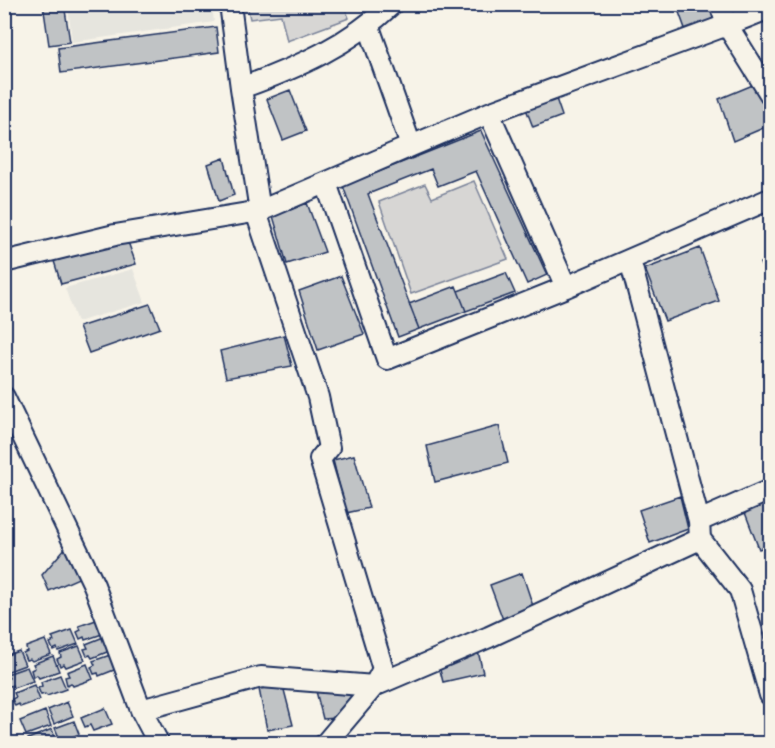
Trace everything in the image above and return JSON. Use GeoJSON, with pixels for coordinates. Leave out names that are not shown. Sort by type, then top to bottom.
{"type":"FeatureCollection","features":[{"type":"Feature","properties":{"kind":"street"},"geometry":{"type":"LineString","coordinates":[[230,4],[258,211],[318,397],[329,448],[320,459],[383,669],[374,686],[325,744]]}},
{"type":"Feature","properties":{"kind":"street"},"geometry":{"type":"LineString","coordinates":[[241,88],[296,69],[369,27],[392,4]]}},
{"type":"Feature","properties":{"kind":"street"},"geometry":{"type":"LineString","coordinates":[[720,4],[727,25],[771,94]]}},
{"type":"Feature","properties":{"kind":"street"},"geometry":{"type":"LineString","coordinates":[[4,262],[115,235],[258,211],[489,113],[771,8]]}},
{"type":"Feature","properties":{"kind":"street"},"geometry":{"type":"LineString","coordinates":[[369,27],[411,146]]}},
{"type":"Feature","properties":{"kind":"street"},"geometry":{"type":"LineString","coordinates":[[489,113],[566,287]]}},
{"type":"Feature","properties":{"kind":"street"},"geometry":{"type":"LineString","coordinates":[[326,183],[387,359],[566,287],[771,199]]}},
{"type":"Feature","properties":{"kind":"street"},"geometry":{"type":"LineString","coordinates":[[630,260],[699,530],[740,590],[771,695]]}},
{"type":"Feature","properties":{"kind":"street"},"geometry":{"type":"LineString","coordinates":[[4,397],[94,585],[141,710],[159,744]]}},
{"type":"Feature","properties":{"kind":"street"},"geometry":{"type":"LineString","coordinates":[[141,710],[261,677],[374,686],[489,638],[699,530],[771,490]]}},
{"type":"Feature","properties":{"kind":"shaded area"},"geometry":{"type":"Polygon","coordinates":[[[68,5],[212,5],[214,22],[72,42],[68,5]]]}},
{"type":"Feature","properties":{"kind":"shaded area"},"geometry":{"type":"Polygon","coordinates":[[[247,5],[344,5],[349,18],[287,41],[281,15],[250,19],[247,5]]]}},
{"type":"Feature","properties":{"kind":"shaded area"},"geometry":{"type":"Polygon","coordinates":[[[474,181],[508,259],[411,294],[379,202],[425,184],[432,198],[474,181]]]}},
{"type":"Feature","properties":{"kind":"shaded area"},"geometry":{"type":"Polygon","coordinates":[[[133,269],[145,302],[77,322],[65,288],[133,269]]]}},
{"type":"Feature","properties":{"kind":"building"},"geometry":{"type":"Polygon","coordinates":[[[43,4],[64,4],[70,42],[49,45],[43,4]]]}},
{"type":"Feature","properties":{"kind":"building"},"geometry":{"type":"Polygon","coordinates":[[[676,4],[715,4],[721,23],[687,34],[676,4]]]}},
{"type":"Feature","properties":{"kind":"building"},"geometry":{"type":"Polygon","coordinates":[[[737,4],[756,4],[740,11],[737,4]]]}},
{"type":"Feature","properties":{"kind":"building"},"geometry":{"type":"Polygon","coordinates":[[[216,27],[219,52],[61,73],[58,48],[216,27]]]}},
{"type":"Feature","properties":{"kind":"building"},"geometry":{"type":"Polygon","coordinates":[[[760,82],[770,104],[770,114],[764,117],[768,126],[733,141],[719,99],[760,82]]]}},
{"type":"Feature","properties":{"kind":"building"},"geometry":{"type":"Polygon","coordinates":[[[290,90],[306,131],[283,140],[267,99],[290,90]]]}},
{"type":"Feature","properties":{"kind":"building"},"geometry":{"type":"Polygon","coordinates":[[[553,90],[562,116],[533,127],[523,101],[553,90]]]}},
{"type":"Feature","properties":{"kind":"building"},"geometry":{"type":"Polygon","coordinates":[[[481,131],[547,275],[527,284],[476,171],[438,186],[431,169],[368,194],[419,329],[398,337],[343,186],[481,131]]]}},
{"type":"Feature","properties":{"kind":"building"},"geometry":{"type":"Polygon","coordinates":[[[224,158],[234,195],[219,201],[208,164],[224,158]]]}},
{"type":"Feature","properties":{"kind":"building"},"geometry":{"type":"Polygon","coordinates":[[[307,203],[325,252],[287,264],[273,216],[307,203]]]}},
{"type":"Feature","properties":{"kind":"building"},"geometry":{"type":"Polygon","coordinates":[[[128,242],[136,264],[61,284],[54,261],[128,242]]]}},
{"type":"Feature","properties":{"kind":"building"},"geometry":{"type":"Polygon","coordinates":[[[700,248],[719,301],[665,321],[645,269],[700,248]]]}},
{"type":"Feature","properties":{"kind":"building"},"geometry":{"type":"Polygon","coordinates":[[[770,257],[770,281],[769,282],[760,263],[770,257]]]}},
{"type":"Feature","properties":{"kind":"building"},"geometry":{"type":"Polygon","coordinates":[[[506,273],[515,293],[466,311],[458,291],[506,273]]]}},
{"type":"Feature","properties":{"kind":"building"},"geometry":{"type":"Polygon","coordinates":[[[341,276],[364,334],[318,350],[299,291],[341,276]]]}},
{"type":"Feature","properties":{"kind":"building"},"geometry":{"type":"Polygon","coordinates":[[[456,286],[466,311],[419,329],[409,304],[456,286]]]}},
{"type":"Feature","properties":{"kind":"building"},"geometry":{"type":"Polygon","coordinates":[[[150,304],[160,328],[89,353],[79,327],[150,304]]]}},
{"type":"Feature","properties":{"kind":"building"},"geometry":{"type":"Polygon","coordinates":[[[284,335],[292,366],[226,378],[220,351],[284,335]]]}},
{"type":"Feature","properties":{"kind":"building"},"geometry":{"type":"Polygon","coordinates":[[[499,426],[508,463],[435,482],[427,446],[499,426]]]}},
{"type":"Feature","properties":{"kind":"building"},"geometry":{"type":"Polygon","coordinates":[[[354,455],[369,508],[346,513],[333,460],[354,455]]]}},
{"type":"Feature","properties":{"kind":"building"},"geometry":{"type":"Polygon","coordinates":[[[680,496],[688,529],[650,543],[639,510],[680,496]]]}},
{"type":"Feature","properties":{"kind":"building"},"geometry":{"type":"Polygon","coordinates":[[[770,500],[770,545],[759,549],[744,510],[770,500]]]}},
{"type":"Feature","properties":{"kind":"building"},"geometry":{"type":"Polygon","coordinates":[[[66,547],[81,577],[49,591],[42,575],[66,547]]]}},
{"type":"Feature","properties":{"kind":"building"},"geometry":{"type":"Polygon","coordinates":[[[522,573],[535,612],[505,625],[490,585],[522,573]]]}},
{"type":"Feature","properties":{"kind":"building"},"geometry":{"type":"Polygon","coordinates":[[[99,619],[105,633],[85,640],[84,637],[80,639],[77,632],[81,630],[79,626],[99,619]]]}},
{"type":"Feature","properties":{"kind":"building"},"geometry":{"type":"Polygon","coordinates":[[[72,630],[78,644],[58,651],[57,648],[53,650],[50,643],[54,641],[52,637],[72,630]]]}},
{"type":"Feature","properties":{"kind":"building"},"geometry":{"type":"Polygon","coordinates":[[[106,636],[112,650],[92,658],[90,655],[87,656],[84,649],[88,648],[86,644],[106,636]]]}},
{"type":"Feature","properties":{"kind":"building"},"geometry":{"type":"Polygon","coordinates":[[[45,640],[51,654],[32,661],[26,660],[23,653],[27,651],[26,647],[45,640]]]}},
{"type":"Feature","properties":{"kind":"building"},"geometry":{"type":"Polygon","coordinates":[[[79,646],[85,660],[66,667],[64,664],[60,666],[57,659],[61,657],[60,653],[79,646]]]}},
{"type":"Feature","properties":{"kind":"building"},"geometry":{"type":"Polygon","coordinates":[[[19,651],[25,665],[6,672],[4,656],[19,651]]]}},
{"type":"Feature","properties":{"kind":"building"},"geometry":{"type":"Polygon","coordinates":[[[478,651],[483,673],[443,682],[438,662],[478,651]]]}},
{"type":"Feature","properties":{"kind":"building"},"geometry":{"type":"Polygon","coordinates":[[[113,654],[119,668],[99,676],[98,673],[94,674],[91,667],[95,665],[93,661],[113,654]]]}},
{"type":"Feature","properties":{"kind":"building"},"geometry":{"type":"Polygon","coordinates":[[[53,656],[59,671],[39,678],[37,675],[33,677],[31,670],[35,668],[33,664],[53,656]]]}},
{"type":"Feature","properties":{"kind":"building"},"geometry":{"type":"Polygon","coordinates":[[[87,664],[93,679],[73,686],[71,683],[67,685],[65,677],[69,676],[67,672],[87,664]]]}},
{"type":"Feature","properties":{"kind":"building"},"geometry":{"type":"Polygon","coordinates":[[[27,667],[33,681],[13,688],[12,685],[8,687],[5,680],[9,678],[7,674],[27,667]]]}},
{"type":"Feature","properties":{"kind":"building"},"geometry":{"type":"Polygon","coordinates":[[[60,675],[66,689],[47,696],[41,695],[38,688],[42,686],[41,682],[60,675]]]}},
{"type":"Feature","properties":{"kind":"building"},"geometry":{"type":"Polygon","coordinates":[[[34,685],[40,700],[20,707],[19,704],[15,706],[12,699],[16,697],[14,693],[34,685]]]}},
{"type":"Feature","properties":{"kind":"building"},"geometry":{"type":"Polygon","coordinates":[[[283,686],[293,725],[267,730],[259,689],[283,686]]]}},
{"type":"Feature","properties":{"kind":"building"},"geometry":{"type":"Polygon","coordinates":[[[354,690],[350,704],[337,718],[323,719],[316,691],[354,690]]]}},
{"type":"Feature","properties":{"kind":"building"},"geometry":{"type":"Polygon","coordinates":[[[67,702],[73,716],[54,724],[48,710],[67,702]]]}},
{"type":"Feature","properties":{"kind":"building"},"geometry":{"type":"Polygon","coordinates":[[[105,708],[112,724],[93,731],[90,725],[85,727],[81,718],[105,708]]]}},
{"type":"Feature","properties":{"kind":"building"},"geometry":{"type":"Polygon","coordinates":[[[45,711],[51,726],[26,735],[20,721],[45,711]]]}},
{"type":"Feature","properties":{"kind":"building"},"geometry":{"type":"Polygon","coordinates":[[[74,721],[79,734],[61,742],[55,728],[74,721]]]}},
{"type":"Feature","properties":{"kind":"building"},"geometry":{"type":"Polygon","coordinates":[[[52,729],[57,743],[30,744],[28,739],[52,729]]]}}]}
